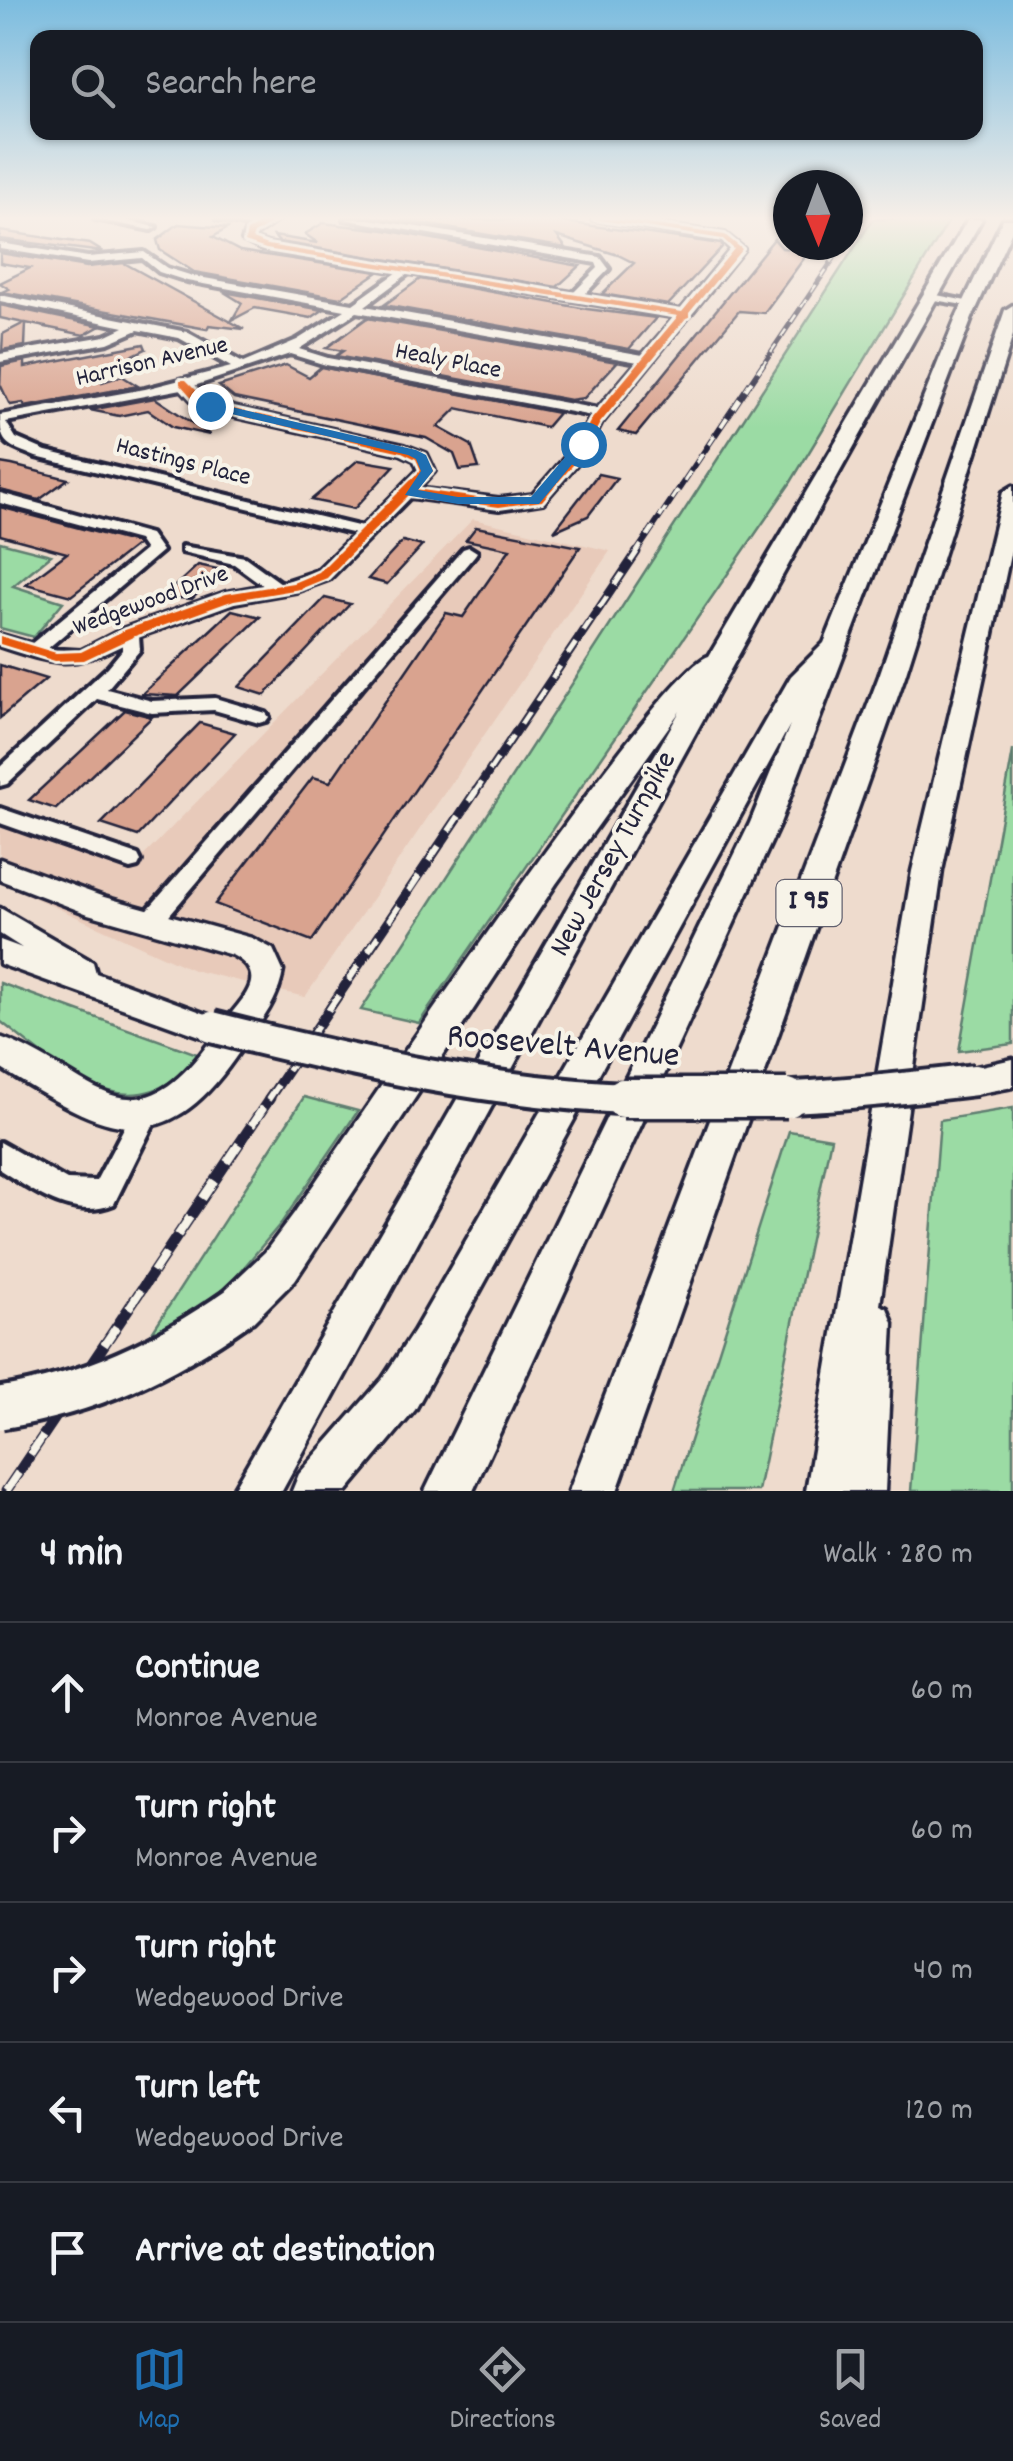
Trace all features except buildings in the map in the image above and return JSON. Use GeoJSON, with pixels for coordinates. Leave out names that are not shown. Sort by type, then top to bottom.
{"type":"FeatureCollection","features":[{"type":"Feature","properties":{"kind":"highway","name":"New Jersey Turnpike"},"geometry":{"type":"LineString","coordinates":[[256,1491],[654,788],[730,641],[937,289]]}},
{"type":"Feature","properties":{"kind":"highway","name":"I 95"},"geometry":{"type":"LineString","coordinates":[[449,1491],[719,927],[800,742],[976,289]]}},
{"type":"Feature","properties":{"kind":"highway","name":"I 95"},"geometry":{"type":"LineString","coordinates":[[598,1479],[899,657],[1012,318]]}},
{"type":"Feature","properties":{"kind":"highway"},"geometry":{"type":"LineString","coordinates":[[830,1491],[883,1134],[944,781],[1013,492]]}},
{"type":"Feature","properties":{"kind":"highway"},"geometry":{"type":"LineString","coordinates":[[0,1408],[72,1395],[133,1372],[190,1342],[238,1307],[280,1266],[588,815],[670,706],[730,641]]}},
{"type":"Feature","properties":{"kind":"highway"},"geometry":{"type":"LineString","coordinates":[[316,1491],[398,1394],[429,1346],[804,676],[838,641]]}},
{"type":"Feature","properties":{"kind":"highway"},"geometry":{"type":"LineString","coordinates":[[861,1491],[883,1134]]}},
{"type":"Feature","properties":{"kind":"main road"},"geometry":{"type":"LineString","coordinates":[[0,869],[152,922],[240,946],[262,957],[268,971],[258,1000],[206,1072],[174,1104],[146,1113],[106,1108],[0,1051]]}},
{"type":"Feature","properties":{"kind":"main road","name":"Roosevelt Avenue"},"geometry":{"type":"LineString","coordinates":[[0,919],[116,992]]}},
{"type":"Feature","properties":{"kind":"main road","name":"Roosevelt Avenue"},"geometry":{"type":"LineString","coordinates":[[0,952],[212,1028],[402,1072],[602,1096],[706,1100],[808,1097],[1013,1073]]}},
{"type":"Feature","properties":{"kind":"street"},"geometry":{"type":"LineString","coordinates":[[246,289],[648,360]]}},
{"type":"Feature","properties":{"kind":"street","name":"Harrison Avenue"},"geometry":{"type":"LineString","coordinates":[[0,422],[240,367],[288,349],[381,289]]}},
{"type":"Feature","properties":{"kind":"street"},"geometry":{"type":"LineString","coordinates":[[528,289],[686,315]]}},
{"type":"Feature","properties":{"kind":"street"},"geometry":{"type":"LineString","coordinates":[[576,296],[584,289]]}},
{"type":"Feature","properties":{"kind":"street"},"geometry":{"type":"LineString","coordinates":[[409,492],[478,502],[534,501],[576,455],[601,414],[707,289]]}},
{"type":"Feature","properties":{"kind":"street"},"geometry":{"type":"LineString","coordinates":[[932,297],[970,302]]}},
{"type":"Feature","properties":{"kind":"street"},"geometry":{"type":"LineString","coordinates":[[0,298],[192,338],[240,367]]}},
{"type":"Feature","properties":{"kind":"street"},"geometry":{"type":"LineString","coordinates":[[0,358],[108,339],[138,325]]}},
{"type":"Feature","properties":{"kind":"street","name":"Healy Place"},"geometry":{"type":"LineString","coordinates":[[288,349],[316,359],[601,414]]}},
{"type":"Feature","properties":{"kind":"street"},"geometry":{"type":"LineString","coordinates":[[183,382],[200,400],[217,408],[417,454],[427,471],[409,492]]}},
{"type":"Feature","properties":{"kind":"street","name":"Hastings Place"},"geometry":{"type":"LineString","coordinates":[[0,422],[11,441],[41,454],[365,532]]}},
{"type":"Feature","properties":{"kind":"street","name":"Wedgewood Drive"},"geometry":{"type":"LineString","coordinates":[[0,640],[74,658],[130,633],[231,597],[317,579],[409,492]]}},
{"type":"Feature","properties":{"kind":"street"},"geometry":{"type":"LineString","coordinates":[[0,498],[144,537],[154,551],[34,650]]}},
{"type":"Feature","properties":{"kind":"street"},"geometry":{"type":"LineString","coordinates":[[188,549],[239,560],[278,589]]}},
{"type":"Feature","properties":{"kind":"street"},"geometry":{"type":"LineString","coordinates":[[152,922],[469,552]]}},
{"type":"Feature","properties":{"kind":"street"},"geometry":{"type":"LineString","coordinates":[[0,779],[94,692],[130,650],[130,633]]}},
{"type":"Feature","properties":{"kind":"street"},"geometry":{"type":"LineString","coordinates":[[94,692],[152,707],[215,704],[259,717]]}},
{"type":"Feature","properties":{"kind":"street"},"geometry":{"type":"LineString","coordinates":[[0,815],[130,862]]}},
{"type":"Feature","properties":{"kind":"street"},"geometry":{"type":"LineString","coordinates":[[0,1156],[63,1193],[104,1195],[146,1113]]}},
{"type":"Feature","properties":{"kind":"shaded area"},"geometry":{"type":"Polygon","coordinates":[[[473,519],[610,551],[305,997],[193,970],[0,882],[0,825],[131,869],[473,519]]]}},
{"type":"Feature","properties":{"kind":"green space"},"geometry":{"type":"Polygon","coordinates":[[[828,289],[908,289],[791,482],[419,1023],[361,1010],[828,289]]]}},
{"type":"Feature","properties":{"kind":"green space"},"geometry":{"type":"Polygon","coordinates":[[[0,542],[51,555],[13,586],[63,602],[34,637],[0,628],[0,542]]]}},
{"type":"Feature","properties":{"kind":"green space"},"geometry":{"type":"Polygon","coordinates":[[[1013,751],[1013,1044],[959,1051],[1013,751]]]}},
{"type":"Feature","properties":{"kind":"green space"},"geometry":{"type":"Polygon","coordinates":[[[0,983],[200,1055],[174,1079],[148,1092],[123,1094],[98,1088],[48,1059],[0,1021],[0,983]]]}},
{"type":"Feature","properties":{"kind":"green space"},"geometry":{"type":"Polygon","coordinates":[[[304,1097],[358,1111],[282,1222],[225,1290],[145,1343],[304,1097]]]}},
{"type":"Feature","properties":{"kind":"green space"},"geometry":{"type":"Polygon","coordinates":[[[1013,1108],[1013,1491],[911,1491],[940,1120],[1013,1108]]]}},
{"type":"Feature","properties":{"kind":"green space"},"geometry":{"type":"Polygon","coordinates":[[[789,1131],[831,1138],[758,1491],[674,1491],[789,1131]]]}},
{"type":"Feature","properties":{"kind":"railway"},"geometry":{"type":"LineString","coordinates":[[761,367],[814,289]]}},
{"type":"Feature","properties":{"kind":"railway"},"geometry":{"type":"LineString","coordinates":[[635,554],[763,364]]}},
{"type":"Feature","properties":{"kind":"railway"},"geometry":{"type":"LineString","coordinates":[[474,794],[637,552]]}},
{"type":"Feature","properties":{"kind":"railway"},"geometry":{"type":"LineString","coordinates":[[268,1100],[476,791]]}},
{"type":"Feature","properties":{"kind":"railway"},"geometry":{"type":"LineString","coordinates":[[6,1491],[270,1098]]}},
{"type":"Feature","properties":{"kind":"cycle path"},"geometry":{"type":"LineString","coordinates":[[523,289],[686,315]]}},
{"type":"Feature","properties":{"kind":"cycle path"},"geometry":{"type":"LineString","coordinates":[[409,492],[499,504],[538,499],[581,449],[595,422],[705,289]]}},
{"type":"Feature","properties":{"kind":"cycle path"},"geometry":{"type":"LineString","coordinates":[[0,640],[55,657],[84,656],[130,633],[231,597],[296,586],[323,575],[427,471],[421,457],[405,450],[217,408],[200,400],[183,382]]}},
{"type":"Feature","properties":{"kind":"route"},"geometry":{"type":"LineString","coordinates":[[210,406],[412,452],[422,458],[427,471],[409,492],[458,501],[534,501],[547,491],[583,444]]}}]}
